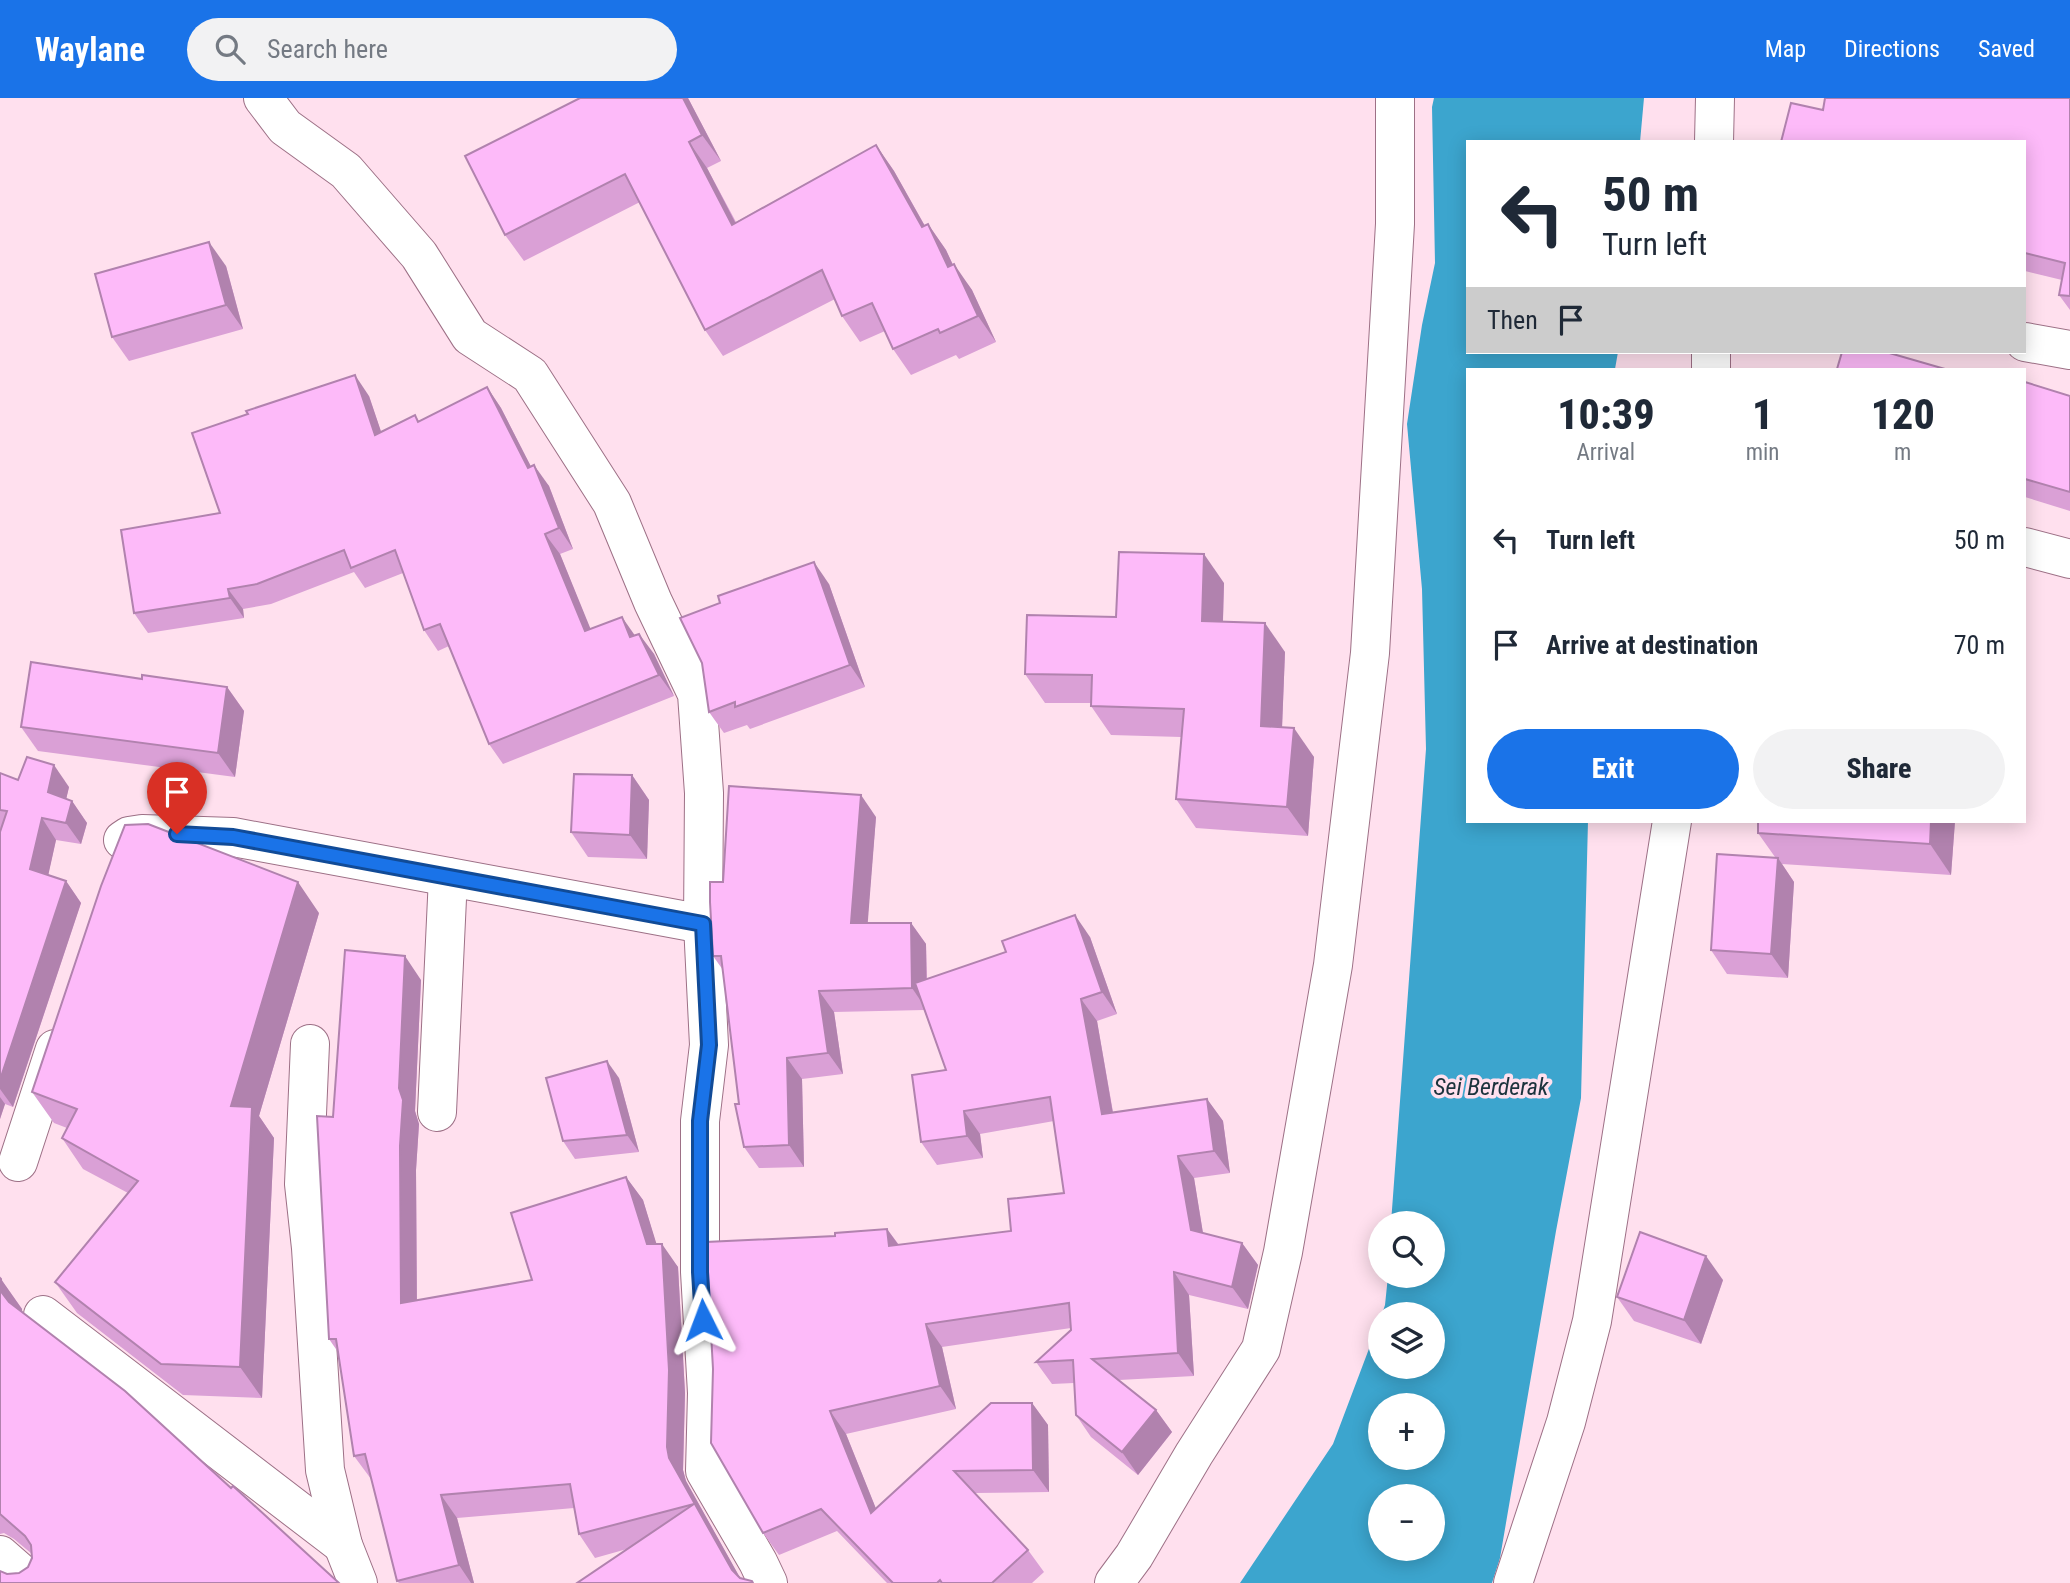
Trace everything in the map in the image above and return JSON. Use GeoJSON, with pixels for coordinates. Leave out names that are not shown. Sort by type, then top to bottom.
{"type":"FeatureCollection","features":[{"type":"Feature","properties":{"kind":"street"},"geometry":{"type":"LineString","coordinates":[[262,98],[285,127],[346,171],[392,223],[419,255],[470,336],[530,375],[612,503],[653,601],[697,694],[704,793],[703,924],[709,1045],[700,1121],[700,1272],[707,1393],[705,1471],[768,1583]]}},
{"type":"Feature","properties":{"kind":"street"},"geometry":{"type":"LineString","coordinates":[[1114,1583],[1134,1556],[1194,1454],[1261,1349],[1283,1252],[1334,965],[1370,653],[1395,224],[1395,98]]}},
{"type":"Feature","properties":{"kind":"street"},"geometry":{"type":"LineString","coordinates":[[1714,140],[1715,98]]}},
{"type":"Feature","properties":{"kind":"street"},"geometry":{"type":"LineString","coordinates":[[2026,342],[2070,350]]}},
{"type":"Feature","properties":{"kind":"street"},"geometry":{"type":"LineString","coordinates":[[2026,547],[2070,559]]}},
{"type":"Feature","properties":{"kind":"street"},"geometry":{"type":"LineString","coordinates":[[1513,1583],[1566,1422],[1592,1321],[1672,823]]}},
{"type":"Feature","properties":{"kind":"street"},"geometry":{"type":"LineString","coordinates":[[112,869],[118,844],[129,836],[177,834],[233,837],[703,924]]}},
{"type":"Feature","properties":{"kind":"street"},"geometry":{"type":"LineString","coordinates":[[437,1112],[448,877]]}},
{"type":"Feature","properties":{"kind":"street"},"geometry":{"type":"LineString","coordinates":[[18,1162],[65,1021]]}},
{"type":"Feature","properties":{"kind":"street"},"geometry":{"type":"LineString","coordinates":[[310,1044],[304,1184],[311,1248],[325,1470],[343,1545],[358,1583]]}},
{"type":"Feature","properties":{"kind":"street"},"geometry":{"type":"LineString","coordinates":[[43,1315],[343,1545]]}},
{"type":"Feature","properties":{"kind":"street"},"geometry":{"type":"LineString","coordinates":[[0,1555],[32,1583]]}},
{"type":"Feature","properties":{"kind":"water","name":"Sei Berderak"},"geometry":{"type":"Polygon","coordinates":[[[1434,98],[1644,98],[1640,140],[1466,140],[1466,354],[1618,354],[1615,368],[1466,368],[1466,823],[1588,823],[1581,1098],[1500,1558],[1492,1583],[1240,1583],[1333,1444],[1368,1351],[1368,1379],[1445,1379],[1445,1302],[1385,1302],[1387,1288],[1445,1288],[1445,1211],[1392,1211],[1426,749],[1422,589],[1407,424],[1422,325],[1435,263],[1434,98]]]}},
{"type":"Feature","properties":{"kind":"building"},"geometry":{"type":"Polygon","coordinates":[[[580,98],[683,98],[702,135],[689,142],[732,225],[876,145],[922,227],[928,224],[948,267],[954,264],[978,316],[940,333],[938,329],[893,349],[872,303],[842,316],[822,270],[705,330],[625,174],[505,235],[465,156],[580,98]]]}},
{"type":"Feature","properties":{"kind":"building"},"geometry":{"type":"Polygon","coordinates":[[[1825,98],[2070,98],[2070,296],[2059,295],[2065,263],[2026,253],[2026,140],[1782,140],[1791,103],[1823,110],[1825,98]]]}},
{"type":"Feature","properties":{"kind":"building"},"geometry":{"type":"Polygon","coordinates":[[[209,242],[226,305],[112,337],[95,274],[209,242]]]}},
{"type":"Feature","properties":{"kind":"building"},"geometry":{"type":"Polygon","coordinates":[[[1841,354],[1893,354],[1942,368],[1837,368],[1841,354]]]}},
{"type":"Feature","properties":{"kind":"building"},"geometry":{"type":"Polygon","coordinates":[[[355,375],[375,435],[415,415],[418,422],[487,387],[528,468],[534,465],[559,528],[545,534],[585,631],[622,617],[630,637],[639,634],[659,675],[489,744],[440,624],[424,630],[395,550],[351,568],[344,550],[257,584],[228,589],[230,598],[134,613],[121,530],[220,513],[192,433],[248,414],[246,411],[355,375]]]}},
{"type":"Feature","properties":{"kind":"building"},"geometry":{"type":"Polygon","coordinates":[[[2026,382],[2070,396],[2070,492],[2026,479],[2026,382]]]}},
{"type":"Feature","properties":{"kind":"building"},"geometry":{"type":"Polygon","coordinates":[[[1119,552],[1204,554],[1202,621],[1265,623],[1261,726],[1294,728],[1287,807],[1176,799],[1184,709],[1091,706],[1092,675],[1025,674],[1027,615],[1116,617],[1119,552]]]}},
{"type":"Feature","properties":{"kind":"building"},"geometry":{"type":"Polygon","coordinates":[[[814,562],[850,665],[735,707],[735,702],[709,712],[702,663],[680,618],[720,603],[718,596],[814,562]]]}},
{"type":"Feature","properties":{"kind":"building"},"geometry":{"type":"Polygon","coordinates":[[[31,662],[142,679],[142,675],[227,687],[218,753],[21,727],[31,662]]]}},
{"type":"Feature","properties":{"kind":"building"},"geometry":{"type":"Polygon","coordinates":[[[27,757],[54,765],[48,792],[72,801],[66,823],[42,818],[30,869],[66,881],[0,1080],[0,832],[7,811],[0,810],[0,773],[18,780],[27,757]]]}},
{"type":"Feature","properties":{"kind":"building"},"geometry":{"type":"Polygon","coordinates":[[[574,774],[632,775],[630,835],[571,832],[574,774]]]}},
{"type":"Feature","properties":{"kind":"building"},"geometry":{"type":"Polygon","coordinates":[[[729,786],[861,795],[851,923],[911,923],[912,988],[819,991],[828,1053],[787,1058],[789,1145],[744,1147],[735,1104],[739,1104],[721,956],[713,956],[710,902],[710,882],[723,882],[729,786]]]}},
{"type":"Feature","properties":{"kind":"building"},"geometry":{"type":"Polygon","coordinates":[[[1758,823],[1931,823],[1930,844],[1758,833],[1758,823]]]}},
{"type":"Feature","properties":{"kind":"building"},"geometry":{"type":"Polygon","coordinates":[[[148,824],[298,882],[231,1106],[252,1107],[240,1367],[161,1364],[55,1282],[138,1181],[62,1138],[77,1109],[32,1092],[101,886],[125,825],[148,824]]]}},
{"type":"Feature","properties":{"kind":"building"},"geometry":{"type":"Polygon","coordinates":[[[1717,854],[1778,858],[1771,954],[1711,950],[1717,854]]]}},
{"type":"Feature","properties":{"kind":"building"},"geometry":{"type":"Polygon","coordinates":[[[1075,915],[1102,992],[1081,999],[1102,1114],[1207,1099],[1214,1151],[1178,1156],[1191,1230],[1242,1243],[1232,1287],[1174,1272],[1178,1353],[1092,1359],[1156,1410],[1122,1452],[1076,1415],[1073,1360],[1036,1362],[1071,1330],[1069,1303],[926,1324],[940,1386],[830,1411],[871,1513],[991,1403],[1032,1403],[1033,1470],[954,1471],[1028,1550],[992,1583],[942,1583],[940,1580],[937,1583],[893,1583],[821,1509],[763,1533],[711,1443],[713,1369],[706,1242],[835,1236],[835,1233],[887,1229],[889,1246],[1011,1231],[1008,1199],[1064,1193],[1050,1097],[964,1111],[967,1136],[921,1142],[912,1075],[946,1070],[915,983],[1006,952],[1002,941],[1075,915]]]}},
{"type":"Feature","properties":{"kind":"building"},"geometry":{"type":"Polygon","coordinates":[[[345,950],[405,956],[399,1088],[403,1100],[400,1146],[401,1303],[532,1280],[511,1213],[626,1177],[647,1244],[662,1244],[669,1370],[669,1458],[732,1570],[740,1578],[753,1583],[577,1583],[694,1504],[579,1534],[570,1484],[441,1495],[459,1565],[397,1581],[365,1454],[354,1456],[336,1339],[329,1339],[317,1116],[333,1117],[345,950]]]}},
{"type":"Feature","properties":{"kind":"building"},"geometry":{"type":"Polygon","coordinates":[[[607,1061],[627,1135],[563,1141],[546,1078],[607,1061]]]}},
{"type":"Feature","properties":{"kind":"building"},"geometry":{"type":"Polygon","coordinates":[[[1640,1232],[1706,1256],[1684,1320],[1617,1297],[1640,1232]]]}},
{"type":"Feature","properties":{"kind":"building"},"geometry":{"type":"Polygon","coordinates":[[[0,1278],[2,1293],[9,1302],[125,1391],[339,1583],[0,1583],[0,1571],[7,1574],[19,1573],[28,1567],[32,1558],[31,1545],[25,1536],[0,1514],[0,1278]]]}},
{"type":"Feature","properties":{"kind":"route"},"geometry":{"type":"LineString","coordinates":[[177,834],[233,837],[703,924],[709,1045],[700,1121],[700,1272],[703,1320]]}}]}
